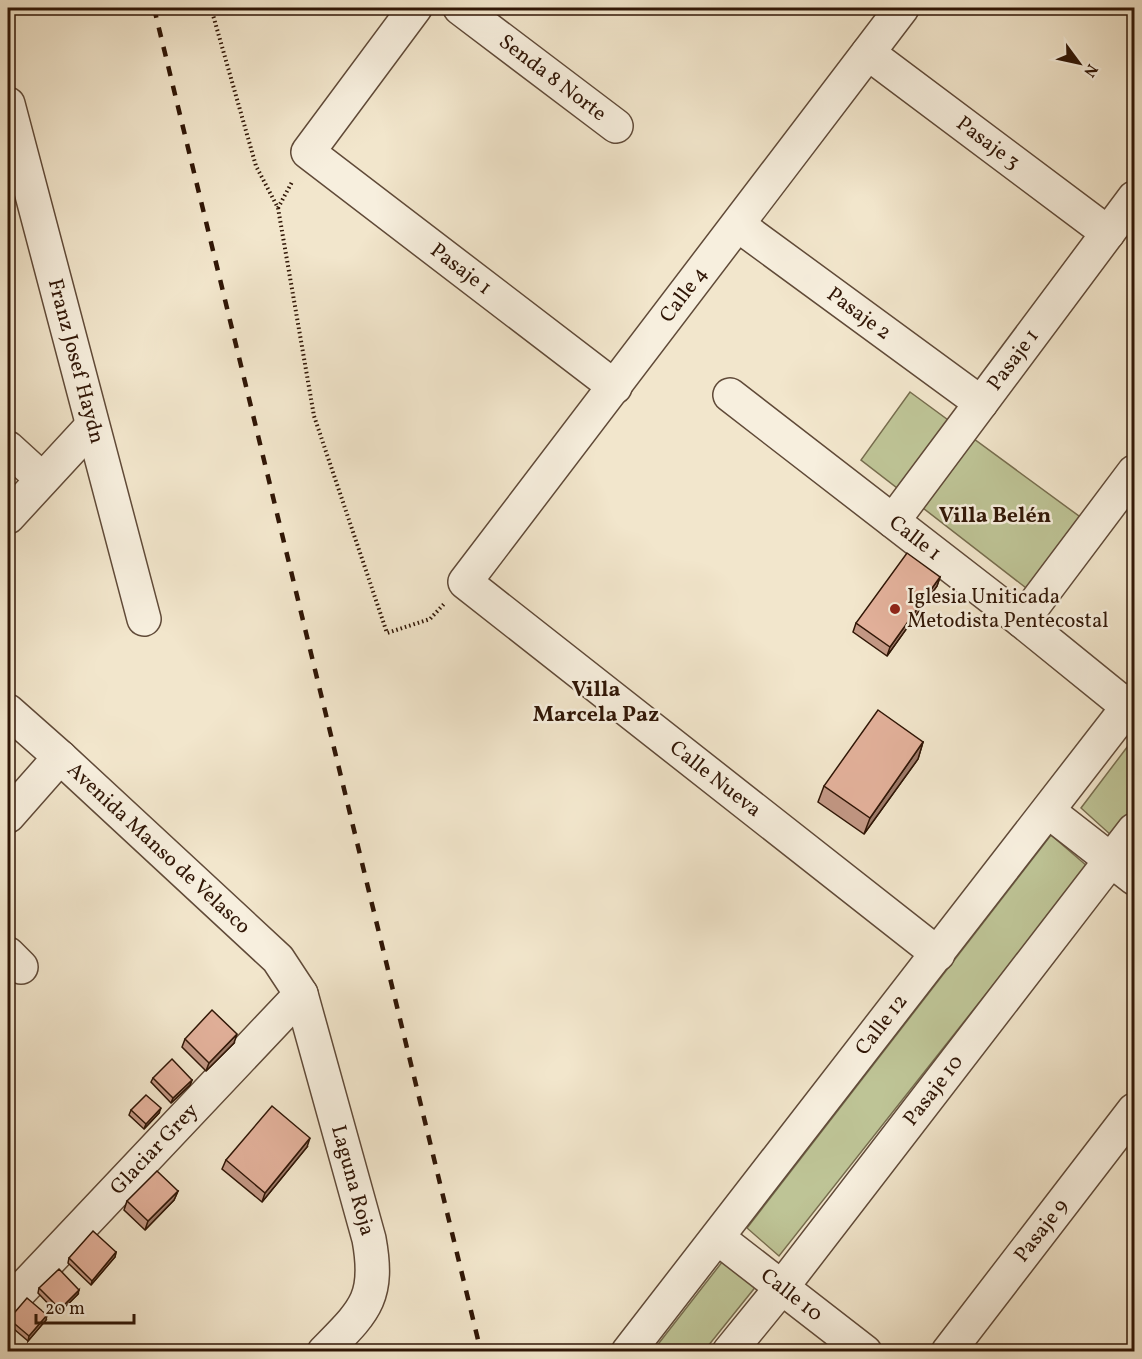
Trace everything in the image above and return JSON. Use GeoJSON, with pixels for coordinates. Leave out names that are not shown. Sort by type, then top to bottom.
{"type":"FeatureCollection","features":[{"type":"Feature","properties":{"kind":"street","name":"Pasaje 1"},"geometry":{"type":"LineString","coordinates":[[415,8],[308,152],[615,387]]}},
{"type":"Feature","properties":{"kind":"street","name":"Senda 8 Norte"},"geometry":{"type":"LineString","coordinates":[[460,8],[616,126]]}},
{"type":"Feature","properties":{"kind":"street","name":"Calle 4"},"geometry":{"type":"LineString","coordinates":[[465,582],[902,8]]}},
{"type":"Feature","properties":{"kind":"street","name":"Pasaje 3"},"geometry":{"type":"LineString","coordinates":[[868,53],[1108,233]]}},
{"type":"Feature","properties":{"kind":"street","name":"Franz Josef Haydn"},"geometry":{"type":"LineString","coordinates":[[8,104],[144,619]]}},
{"type":"Feature","properties":{"kind":"street"},"geometry":{"type":"LineString","coordinates":[[8,197],[39,225]]}},
{"type":"Feature","properties":{"kind":"street","name":"Pasaje 1"},"geometry":{"type":"LineString","coordinates":[[893,521],[1134,198]]}},
{"type":"Feature","properties":{"kind":"street","name":"Pasaje 2"},"geometry":{"type":"LineString","coordinates":[[738,225],[981,404]]}},
{"type":"Feature","properties":{"kind":"street","name":"Calle 1"},"geometry":{"type":"LineString","coordinates":[[730,395],[1131,703]]}},
{"type":"Feature","properties":{"kind":"street"},"geometry":{"type":"LineString","coordinates":[[8,517],[92,426]]}},
{"type":"Feature","properties":{"kind":"street"},"geometry":{"type":"LineString","coordinates":[[8,448],[42,479]]}},
{"type":"Feature","properties":{"kind":"street"},"geometry":{"type":"LineString","coordinates":[[1022,621],[1134,472]]}},
{"type":"Feature","properties":{"kind":"street","name":"Calle Nueva"},"geometry":{"type":"LineString","coordinates":[[465,582],[938,954]]}},
{"type":"Feature","properties":{"kind":"street","name":"Calle 12"},"geometry":{"type":"LineString","coordinates":[[628,1352],[1131,703]]}},
{"type":"Feature","properties":{"kind":"street","name":"Avenida Manso de Velasco"},"geometry":{"type":"LineString","coordinates":[[8,711],[278,959],[301,994]]}},
{"type":"Feature","properties":{"kind":"street"},"geometry":{"type":"LineString","coordinates":[[8,816],[60,757]]}},
{"type":"Feature","properties":{"kind":"street"},"geometry":{"type":"LineString","coordinates":[[1048,811],[1123,869]]}},
{"type":"Feature","properties":{"kind":"street","name":"Pasaje 10"},"geometry":{"type":"LineString","coordinates":[[729,1352],[1123,869],[1134,830]]}},
{"type":"Feature","properties":{"kind":"street","name":"Glaciar Grey"},"geometry":{"type":"LineString","coordinates":[[8,1304],[301,994]]}},
{"type":"Feature","properties":{"kind":"street","name":"Laguna Roja"},"geometry":{"type":"LineString","coordinates":[[301,994],[373,1259],[373,1283],[367,1304],[349,1327],[324,1352]]}},
{"type":"Feature","properties":{"kind":"street","name":"Pasaje 9"},"geometry":{"type":"LineString","coordinates":[[948,1352],[1134,1110]]}},
{"type":"Feature","properties":{"kind":"street","name":"Calle 10"},"geometry":{"type":"LineString","coordinates":[[718,1238],[865,1352]]}},
{"type":"Feature","properties":{"kind":"path"},"geometry":{"type":"LineString","coordinates":[[211,8],[256,166],[278,208],[314,416],[387,633],[430,619],[465,582]]}},
{"type":"Feature","properties":{"kind":"green space"},"geometry":{"type":"Polygon","coordinates":[[[910,392],[1083,519],[1030,591],[861,460],[910,392]]]}},
{"type":"Feature","properties":{"kind":"green space"},"geometry":{"type":"Polygon","coordinates":[[[1134,738],[1134,808],[1112,836],[1081,808],[1134,738]]]}},
{"type":"Feature","properties":{"kind":"green space"},"geometry":{"type":"Polygon","coordinates":[[[1051,835],[1087,866],[779,1256],[747,1228],[1051,835]]]}},
{"type":"Feature","properties":{"kind":"green space"},"geometry":{"type":"Polygon","coordinates":[[[726,1257],[757,1285],[704,1351],[652,1352],[726,1257]]]}},
{"type":"Feature","properties":{"kind":"building","name":"Iglesia Uniticada Metodista Pentecostal"},"geometry":{"type":"Polygon","coordinates":[[[907,553],[940,577],[890,647],[856,623],[907,553]]]}},
{"type":"Feature","properties":{"kind":"building"},"geometry":{"type":"Polygon","coordinates":[[[878,710],[923,742],[870,818],[824,786],[878,710]]]}},
{"type":"Feature","properties":{"kind":"building"},"geometry":{"type":"Polygon","coordinates":[[[212,1010],[237,1034],[209,1063],[185,1039],[212,1010]]]}},
{"type":"Feature","properties":{"kind":"building"},"geometry":{"type":"Polygon","coordinates":[[[172,1059],[192,1080],[173,1098],[153,1078],[172,1059]]]}},
{"type":"Feature","properties":{"kind":"building"},"geometry":{"type":"Polygon","coordinates":[[[146,1095],[161,1108],[146,1124],[131,1110],[146,1095]]]}},
{"type":"Feature","properties":{"kind":"building"},"geometry":{"type":"Polygon","coordinates":[[[272,1106],[310,1138],[265,1193],[226,1160],[272,1106]]]}},
{"type":"Feature","properties":{"kind":"building"},"geometry":{"type":"Polygon","coordinates":[[[157,1171],[178,1191],[148,1221],[127,1201],[157,1171]]]}},
{"type":"Feature","properties":{"kind":"building"},"geometry":{"type":"Polygon","coordinates":[[[93,1231],[116,1252],[92,1281],[69,1258],[93,1231]]]}},
{"type":"Feature","properties":{"kind":"building"},"geometry":{"type":"Polygon","coordinates":[[[59,1269],[79,1290],[60,1309],[39,1288],[59,1269]]]}},
{"type":"Feature","properties":{"kind":"building"},"geometry":{"type":"Polygon","coordinates":[[[27,1298],[47,1315],[29,1336],[9,1319],[27,1298]]]}},
{"type":"Feature","properties":{"kind":"building"},"geometry":{"type":"Polygon","coordinates":[[[8,1338],[15,1346],[9,1352],[8,1352],[8,1338]]]}},
{"type":"Feature","properties":{"kind":"railway"},"geometry":{"type":"LineString","coordinates":[[154,8],[481,1352]]}},
{"type":"Feature","properties":{"kind":"place","name":"Iglesia Uniticada Metodista Pentecostal"},"geometry":{"type":"Point","coordinates":[895,609]}},
{"type":"Feature","properties":{"kind":"district","name":"Villa Belén"},"geometry":{"type":"Point","coordinates":[995,516]}},
{"type":"Feature","properties":{"kind":"district","name":"Villa Marcela Paz"},"geometry":{"type":"Point","coordinates":[596,702]}}]}
